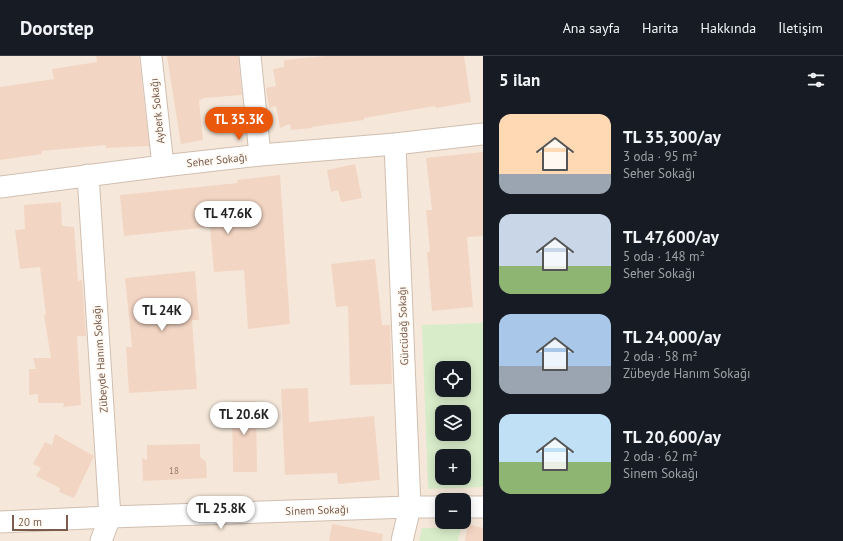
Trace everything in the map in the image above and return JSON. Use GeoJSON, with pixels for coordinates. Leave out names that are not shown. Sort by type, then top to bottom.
{"type":"FeatureCollection","features":[{"type":"Feature","properties":{"kind":"street","name":"Ayberk Sokağı"},"geometry":{"type":"LineString","coordinates":[[151,56],[163,166]]}},
{"type":"Feature","properties":{"kind":"street"},"geometry":{"type":"LineString","coordinates":[[250,56],[260,155]]}},
{"type":"Feature","properties":{"kind":"street","name":"Seher Sokağı"},"geometry":{"type":"LineString","coordinates":[[0,187],[260,155],[395,144],[483,134]]}},
{"type":"Feature","properties":{"kind":"street","name":"Gürcüdağ Sokağı"},"geometry":{"type":"LineString","coordinates":[[395,144],[410,507],[402,541]]}},
{"type":"Feature","properties":{"kind":"street","name":"Zübeyde Hanım Sokağı"},"geometry":{"type":"LineString","coordinates":[[88,175],[110,517],[101,541]]}},
{"type":"Feature","properties":{"kind":"street","name":"Sinem Sokağı"},"geometry":{"type":"LineString","coordinates":[[0,522],[110,517],[435,507]]}},
{"type":"Feature","properties":{"kind":"street"},"geometry":{"type":"LineString","coordinates":[[471,507],[483,507]]}},
{"type":"Feature","properties":{"kind":"shaded area"},"geometry":{"type":"Polygon","coordinates":[[[0,56],[483,56],[483,541],[0,541],[0,56]]]}},
{"type":"Feature","properties":{"kind":"green space"},"geometry":{"type":"Polygon","coordinates":[[[483,323],[483,487],[428,489],[422,325],[483,323]]]}},
{"type":"Feature","properties":{"kind":"green space"},"geometry":{"type":"Polygon","coordinates":[[[422,528],[461,529],[458,541],[419,541],[422,528]]]}},
{"type":"Feature","properties":{"kind":"building"},"geometry":{"type":"Polygon","coordinates":[[[96,56],[139,56],[149,146],[106,148],[106,145],[42,151],[42,154],[0,160],[0,87],[54,79],[52,69],[97,62],[96,56]]]}},
{"type":"Feature","properties":{"kind":"building"},"geometry":{"type":"Polygon","coordinates":[[[167,56],[238,56],[242,95],[203,98],[199,100],[203,140],[181,144],[167,56]]]}},
{"type":"Feature","properties":{"kind":"building"},"geometry":{"type":"Polygon","coordinates":[[[326,56],[464,56],[471,102],[436,108],[435,106],[364,118],[364,120],[311,127],[312,128],[291,130],[290,124],[280,128],[276,106],[269,108],[266,88],[276,86],[273,69],[284,67],[284,60],[326,56]]]}},
{"type":"Feature","properties":{"kind":"building"},"geometry":{"type":"Polygon","coordinates":[[[483,152],[483,236],[467,237],[473,307],[432,311],[427,252],[430,252],[426,210],[432,210],[426,158],[483,152]]]}},
{"type":"Feature","properties":{"kind":"building"},"geometry":{"type":"Polygon","coordinates":[[[355,164],[362,198],[341,202],[338,190],[331,192],[327,170],[355,164]]]}},
{"type":"Feature","properties":{"kind":"building"},"geometry":{"type":"Polygon","coordinates":[[[280,175],[290,324],[248,329],[244,270],[214,272],[210,227],[124,236],[120,195],[238,183],[237,180],[280,175]]]}},
{"type":"Feature","properties":{"kind":"building"},"geometry":{"type":"Polygon","coordinates":[[[61,202],[62,226],[74,227],[78,281],[82,280],[86,336],[77,336],[81,405],[63,407],[64,403],[38,403],[38,394],[29,395],[29,369],[36,369],[33,358],[51,358],[44,315],[46,315],[40,267],[20,269],[15,230],[25,229],[24,205],[61,202]]]}},
{"type":"Feature","properties":{"kind":"building"},"geometry":{"type":"Polygon","coordinates":[[[375,259],[382,325],[390,325],[392,384],[350,385],[348,306],[336,307],[331,264],[375,259]]]}},
{"type":"Feature","properties":{"kind":"building"},"geometry":{"type":"Polygon","coordinates":[[[195,271],[199,320],[192,320],[197,389],[129,393],[126,347],[132,347],[125,278],[195,271]]]}},
{"type":"Feature","properties":{"kind":"building"},"geometry":{"type":"Polygon","coordinates":[[[308,388],[309,422],[374,416],[380,480],[338,484],[337,473],[285,475],[281,389],[308,388]]]}},
{"type":"Feature","properties":{"kind":"building"},"geometry":{"type":"Polygon","coordinates":[[[232,401],[256,401],[257,472],[233,472],[232,401]]]}},
{"type":"Feature","properties":{"kind":"building"},"geometry":{"type":"Polygon","coordinates":[[[55,434],[94,456],[74,498],[59,492],[60,488],[36,476],[41,468],[33,464],[45,442],[52,445],[55,434]]]}},
{"type":"Feature","properties":{"kind":"building"},"geometry":{"type":"Polygon","coordinates":[[[200,444],[200,457],[206,462],[207,478],[143,481],[142,458],[147,460],[147,445],[200,444]]]}},
{"type":"Feature","properties":{"kind":"building"},"geometry":{"type":"Polygon","coordinates":[[[332,524],[383,534],[382,541],[329,541],[332,524]]]}},
{"type":"Feature","properties":{"kind":"building"},"geometry":{"type":"Polygon","coordinates":[[[471,525],[483,528],[483,541],[465,541],[467,529],[471,529],[471,525]]]}}]}
